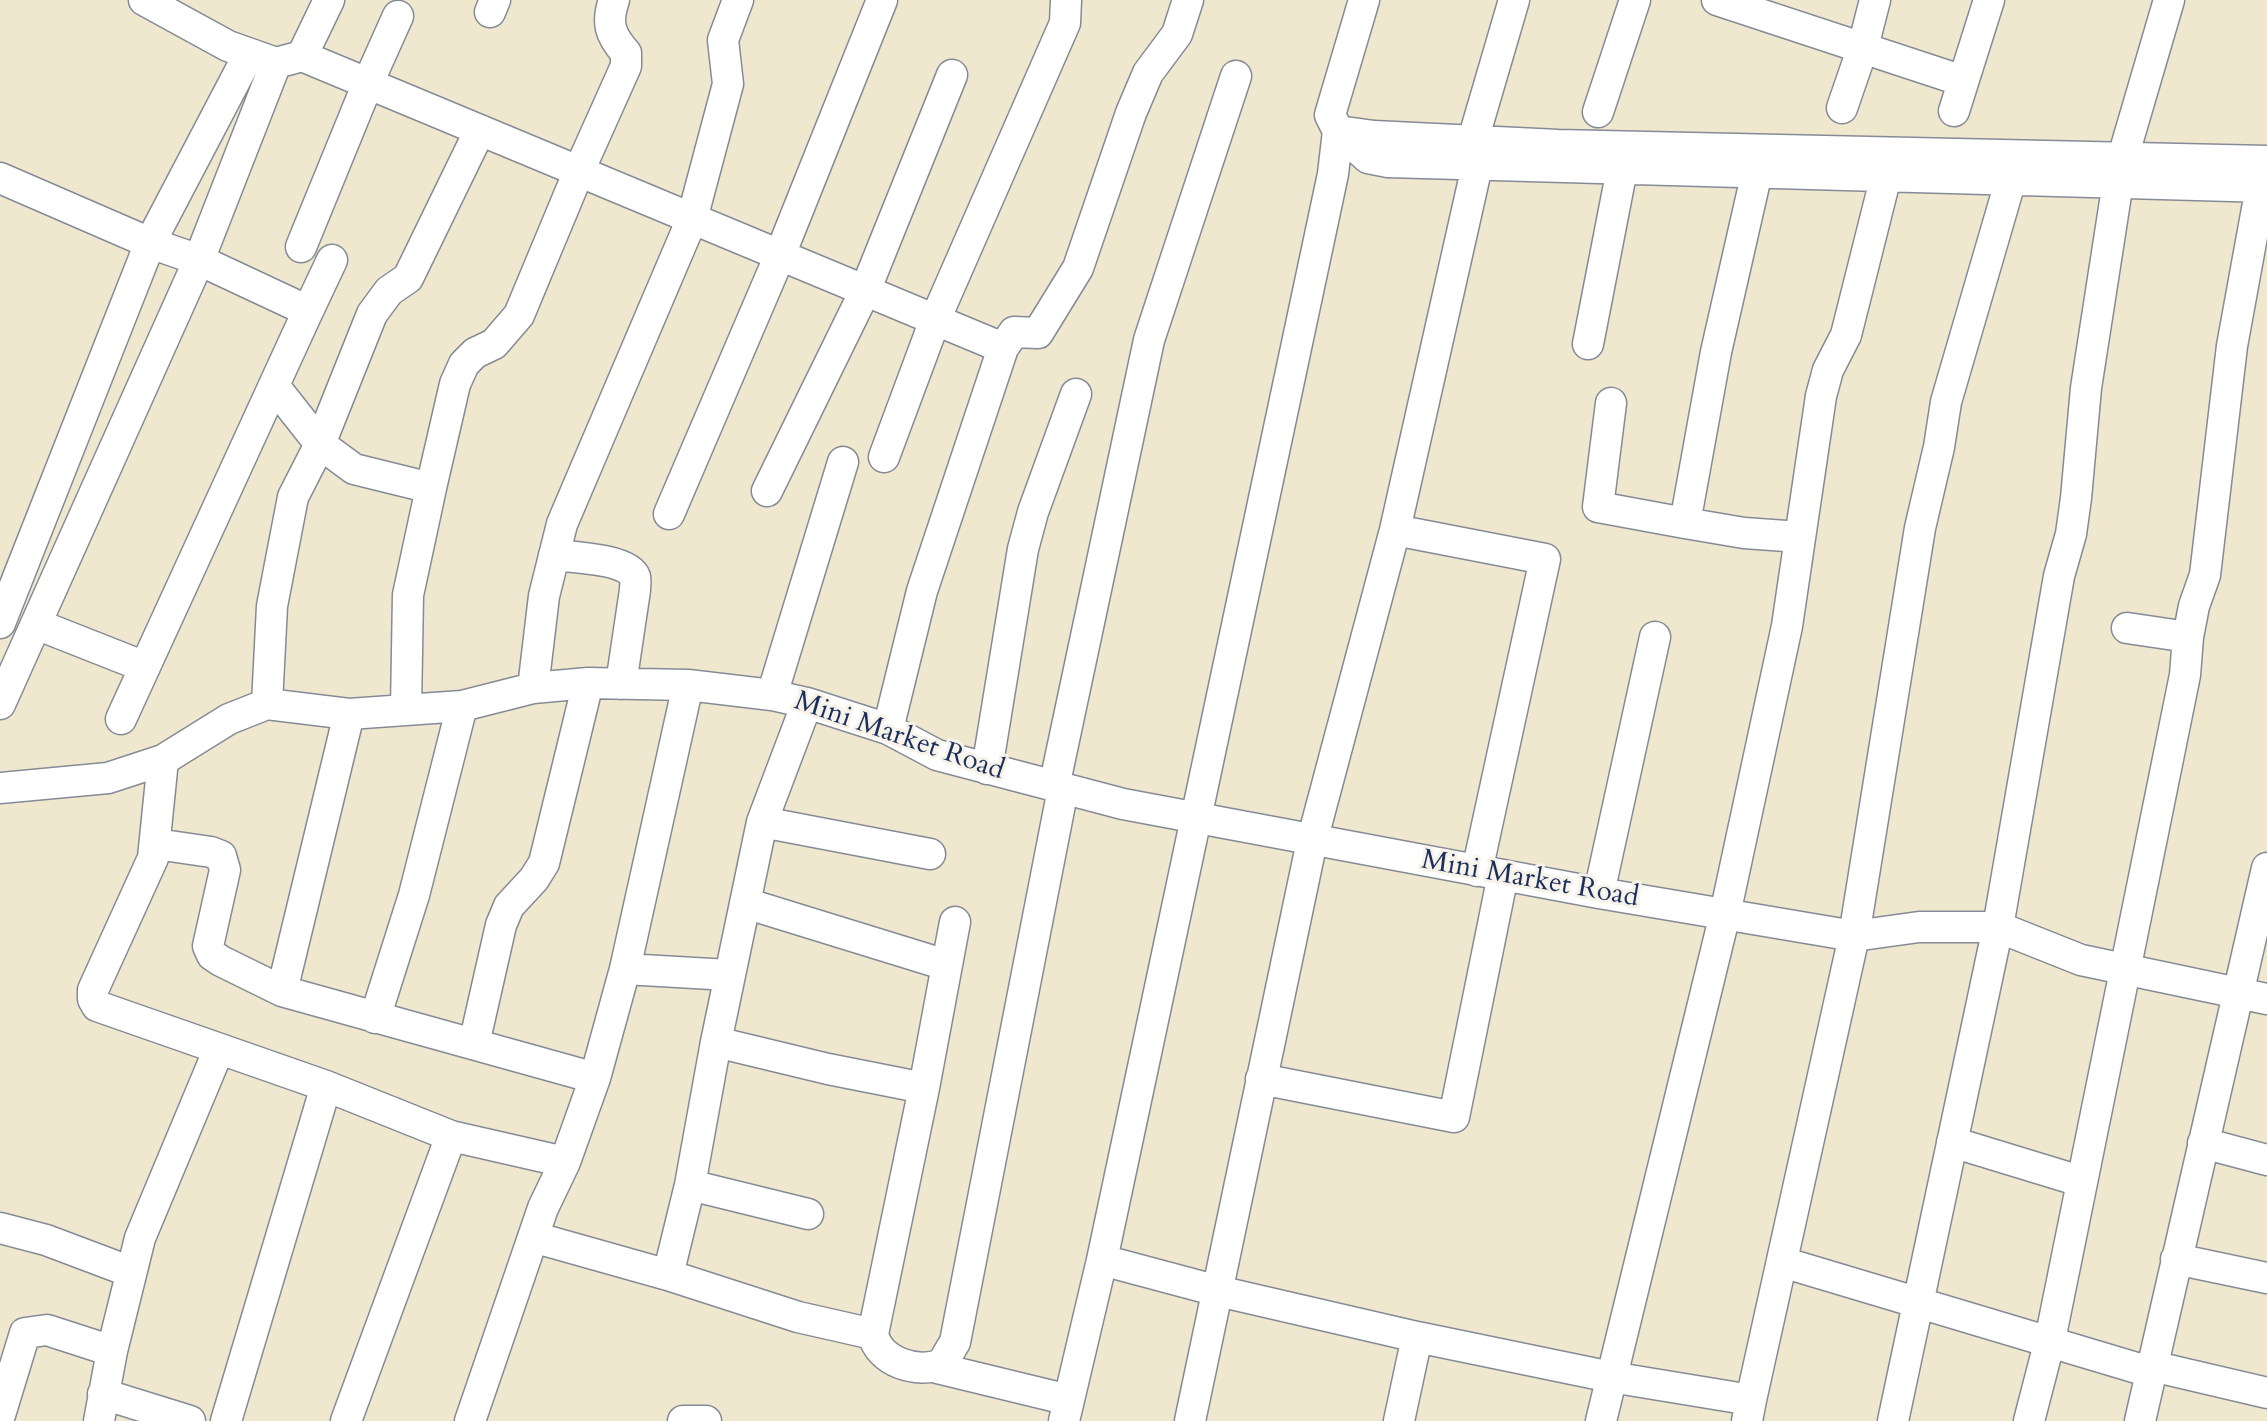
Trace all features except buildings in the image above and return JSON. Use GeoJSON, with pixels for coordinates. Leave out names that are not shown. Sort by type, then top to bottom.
{"type":"FeatureCollection","features":[{"type":"Feature","properties":{"kind":"street"},"geometry":{"type":"LineString","coordinates":[[0,623],[150,243],[276,58],[329,0]]}},
{"type":"Feature","properties":{"kind":"street"},"geometry":{"type":"LineString","coordinates":[[406,708],[408,595],[455,384],[464,364],[475,353],[494,344],[519,315],[626,66],[626,53],[608,26],[614,0]]}},
{"type":"Feature","properties":{"kind":"street"},"geometry":{"type":"LineString","coordinates":[[533,688],[544,596],[562,524],[692,219],[728,84],[723,40],[738,0]]}},
{"type":"Feature","properties":{"kind":"street"},"geometry":{"type":"LineString","coordinates":[[669,514],[780,255],[882,0]]}},
{"type":"Feature","properties":{"kind":"street"},"geometry":{"type":"LineString","coordinates":[[884,457],[935,320],[1065,23],[1066,0]]}},
{"type":"Feature","properties":{"kind":"street"},"geometry":{"type":"LineString","coordinates":[[888,729],[922,591],[1003,348],[1014,332],[1038,333],[1078,268],[1131,113],[1148,73],[1177,34],[1188,0]]}},
{"type":"Feature","properties":{"kind":"street"},"geometry":{"type":"LineString","coordinates":[[933,1367],[1067,1411],[1102,1260],[1330,189],[1338,131],[1330,115],[1364,0]]}},
{"type":"Feature","properties":{"kind":"street"},"geometry":{"type":"LineString","coordinates":[[1190,1421],[1312,841],[1395,530],[1475,153],[1514,0]]}},
{"type":"Feature","properties":{"kind":"street"},"geometry":{"type":"LineString","coordinates":[[1598,112],[1635,0]]}},
{"type":"Feature","properties":{"kind":"street"},"geometry":{"type":"LineString","coordinates":[[1717,0],[1751,5],[1963,81]]}},
{"type":"Feature","properties":{"kind":"street"},"geometry":{"type":"LineString","coordinates":[[1842,108],[1875,0]]}},
{"type":"Feature","properties":{"kind":"street"},"geometry":{"type":"LineString","coordinates":[[1954,111],[1989,0]]}},
{"type":"Feature","properties":{"kind":"street"},"geometry":{"type":"LineString","coordinates":[[1893,1421],[1998,927],[2059,576],[2071,534],[2086,388],[2120,169],[2169,0]]}},
{"type":"Feature","properties":{"kind":"street"},"geometry":{"type":"LineString","coordinates":[[161,4],[228,46],[368,83],[1003,348]]}},
{"type":"Feature","properties":{"kind":"street"},"geometry":{"type":"LineString","coordinates":[[301,247],[398,16]]}},
{"type":"Feature","properties":{"kind":"street"},"geometry":{"type":"LineString","coordinates":[[0,704],[199,260],[276,58]]}},
{"type":"Feature","properties":{"kind":"street"},"geometry":{"type":"LineString","coordinates":[[767,491],[865,291],[952,75]]}},
{"type":"Feature","properties":{"kind":"street"},"geometry":{"type":"LineString","coordinates":[[955,922],[873,1334],[881,1354],[921,1368],[942,1364],[955,1342],[1058,788],[1149,340],[1236,76]]}},
{"type":"Feature","properties":{"kind":"street"},"geometry":{"type":"LineString","coordinates":[[267,704],[272,606],[293,497],[320,444],[372,314],[389,291],[408,278],[480,130]]}},
{"type":"Feature","properties":{"kind":"street"},"geometry":{"type":"LineString","coordinates":[[1338,131],[1475,153],[1622,169],[2011,179],[2120,169]]}},
{"type":"Feature","properties":{"kind":"street"},"geometry":{"type":"LineString","coordinates":[[1475,153],[1574,145],[2120,169],[2265,167],[2232,346],[2207,559],[2188,637],[2185,675],[2050,1340],[2029,1421]]}},
{"type":"Feature","properties":{"kind":"street"},"geometry":{"type":"LineString","coordinates":[[1588,344],[1622,169]]}},
{"type":"Feature","properties":{"kind":"street"},"geometry":{"type":"LineString","coordinates":[[1685,523],[1716,352],[1757,172]]}},
{"type":"Feature","properties":{"kind":"street"},"geometry":{"type":"LineString","coordinates":[[1601,1421],[1725,914],[1787,626],[1821,396],[1828,370],[1846,335],[1886,176]]}},
{"type":"Feature","properties":{"kind":"street"},"geometry":{"type":"LineString","coordinates":[[0,178],[150,243],[199,260],[308,311]]}},
{"type":"Feature","properties":{"kind":"street"},"geometry":{"type":"LineString","coordinates":[[1102,1260],[1218,1291],[1749,1410],[1854,936],[1920,528],[1946,402],[2011,179]]}},
{"type":"Feature","properties":{"kind":"street"},"geometry":{"type":"LineString","coordinates":[[121,719],[332,260]]}},
{"type":"Feature","properties":{"kind":"street"},"geometry":{"type":"LineString","coordinates":[[275,387],[320,444],[354,469],[431,488]]}},
{"type":"Feature","properties":{"kind":"street"},"geometry":{"type":"LineString","coordinates":[[987,769],[1023,549],[1033,512],[1076,394]]}},
{"type":"Feature","properties":{"kind":"street"},"geometry":{"type":"LineString","coordinates":[[1611,403],[1598,507],[1744,533],[1800,537]]}},
{"type":"Feature","properties":{"kind":"street"},"geometry":{"type":"LineString","coordinates":[[772,695],[843,462]]}},
{"type":"Feature","properties":{"kind":"street"},"geometry":{"type":"LineString","coordinates":[[1261,1079],[1454,1117],[1490,873],[1545,559],[1395,530]]}},
{"type":"Feature","properties":{"kind":"street"},"geometry":{"type":"LineString","coordinates":[[554,555],[613,563],[628,567],[634,576],[635,590],[621,684]]}},
{"type":"Feature","properties":{"kind":"street"},"geometry":{"type":"LineString","coordinates":[[36,624],[145,667]]}},
{"type":"Feature","properties":{"kind":"street"},"geometry":{"type":"LineString","coordinates":[[2127,628],[2188,637]]}},
{"type":"Feature","properties":{"kind":"street"},"geometry":{"type":"LineString","coordinates":[[1599,893],[1655,637]]}},
{"type":"Feature","properties":{"kind":"street"},"geometry":{"type":"LineString","coordinates":[[474,1044],[501,925],[509,906],[544,863],[588,683]]}},
{"type":"Feature","properties":{"kind":"street","name":"Mini Market Road"},"geometry":{"type":"LineString","coordinates":[[0,788],[108,778],[163,760],[229,719],[267,704],[349,714],[462,706],[533,688],[588,683],[688,685],[772,695],[807,703],[888,729],[937,755],[987,769],[1123,804],[1312,841],[1854,936],[1919,927],[1998,927]]}},
{"type":"Feature","properties":{"kind":"street"},"geometry":{"type":"LineString","coordinates":[[470,1421],[543,1208],[565,1162],[595,1078],[625,969],[688,685]]}},
{"type":"Feature","properties":{"kind":"street"},"geometry":{"type":"LineString","coordinates":[[668,1275],[690,1185],[729,975],[762,822],[807,703]]}},
{"type":"Feature","properties":{"kind":"street"},"geometry":{"type":"LineString","coordinates":[[375,1018],[414,895],[462,706]]}},
{"type":"Feature","properties":{"kind":"street"},"geometry":{"type":"LineString","coordinates":[[282,991],[349,714]]}},
{"type":"Feature","properties":{"kind":"street"},"geometry":{"type":"LineString","coordinates":[[163,760],[156,844],[145,881],[93,990],[97,1006],[326,1086],[451,1136],[565,1162]]}},
{"type":"Feature","properties":{"kind":"street"},"geometry":{"type":"LineString","coordinates":[[762,822],[930,854]]}},
{"type":"Feature","properties":{"kind":"street"},"geometry":{"type":"LineString","coordinates":[[156,844],[221,856],[225,870],[208,946],[212,955],[221,961],[282,991],[595,1078]]}},
{"type":"Feature","properties":{"kind":"street"},"geometry":{"type":"LineString","coordinates":[[2140,1421],[2267,868]]}},
{"type":"Feature","properties":{"kind":"street"},"geometry":{"type":"LineString","coordinates":[[745,903],[946,965]]}},
{"type":"Feature","properties":{"kind":"street"},"geometry":{"type":"LineString","coordinates":[[1998,927],[2081,960],[2267,999]]}},
{"type":"Feature","properties":{"kind":"street"},"geometry":{"type":"LineString","coordinates":[[625,969],[729,975]]}},
{"type":"Feature","properties":{"kind":"street"},"geometry":{"type":"LineString","coordinates":[[716,1042],[924,1088]]}},
{"type":"Feature","properties":{"kind":"street"},"geometry":{"type":"LineString","coordinates":[[190,1421],[101,1408],[140,1238],[219,1049]]}},
{"type":"Feature","properties":{"kind":"street"},"geometry":{"type":"LineString","coordinates":[[226,1421],[326,1086]]}},
{"type":"Feature","properties":{"kind":"street"},"geometry":{"type":"LineString","coordinates":[[346,1421],[451,1136]]}},
{"type":"Feature","properties":{"kind":"street"},"geometry":{"type":"LineString","coordinates":[[1952,1142],[2080,1181]]}},
{"type":"Feature","properties":{"kind":"street"},"geometry":{"type":"LineString","coordinates":[[2203,1143],[2267,1160]]}},
{"type":"Feature","properties":{"kind":"street"},"geometry":{"type":"LineString","coordinates":[[690,1185],[808,1214]]}},
{"type":"Feature","properties":{"kind":"street"},"geometry":{"type":"LineString","coordinates":[[0,1228],[46,1240],[131,1272]]}},
{"type":"Feature","properties":{"kind":"street"},"geometry":{"type":"LineString","coordinates":[[533,1237],[668,1275],[798,1317],[873,1334]]}},
{"type":"Feature","properties":{"kind":"street"},"geometry":{"type":"LineString","coordinates":[[2176,1259],[2267,1278]]}},
{"type":"Feature","properties":{"kind":"street"},"geometry":{"type":"LineString","coordinates":[[1782,1262],[2151,1369],[2267,1393]]}},
{"type":"Feature","properties":{"kind":"street"},"geometry":{"type":"LineString","coordinates":[[0,1415],[25,1333],[47,1330],[112,1351]]}},
{"type":"Feature","properties":{"kind":"street"},"geometry":{"type":"LineString","coordinates":[[1399,1421],[1417,1337]]}},
{"type":"Feature","properties":{"kind":"street"},"geometry":{"type":"LineString","coordinates":[[683,1421],[706,1421]]}}]}
